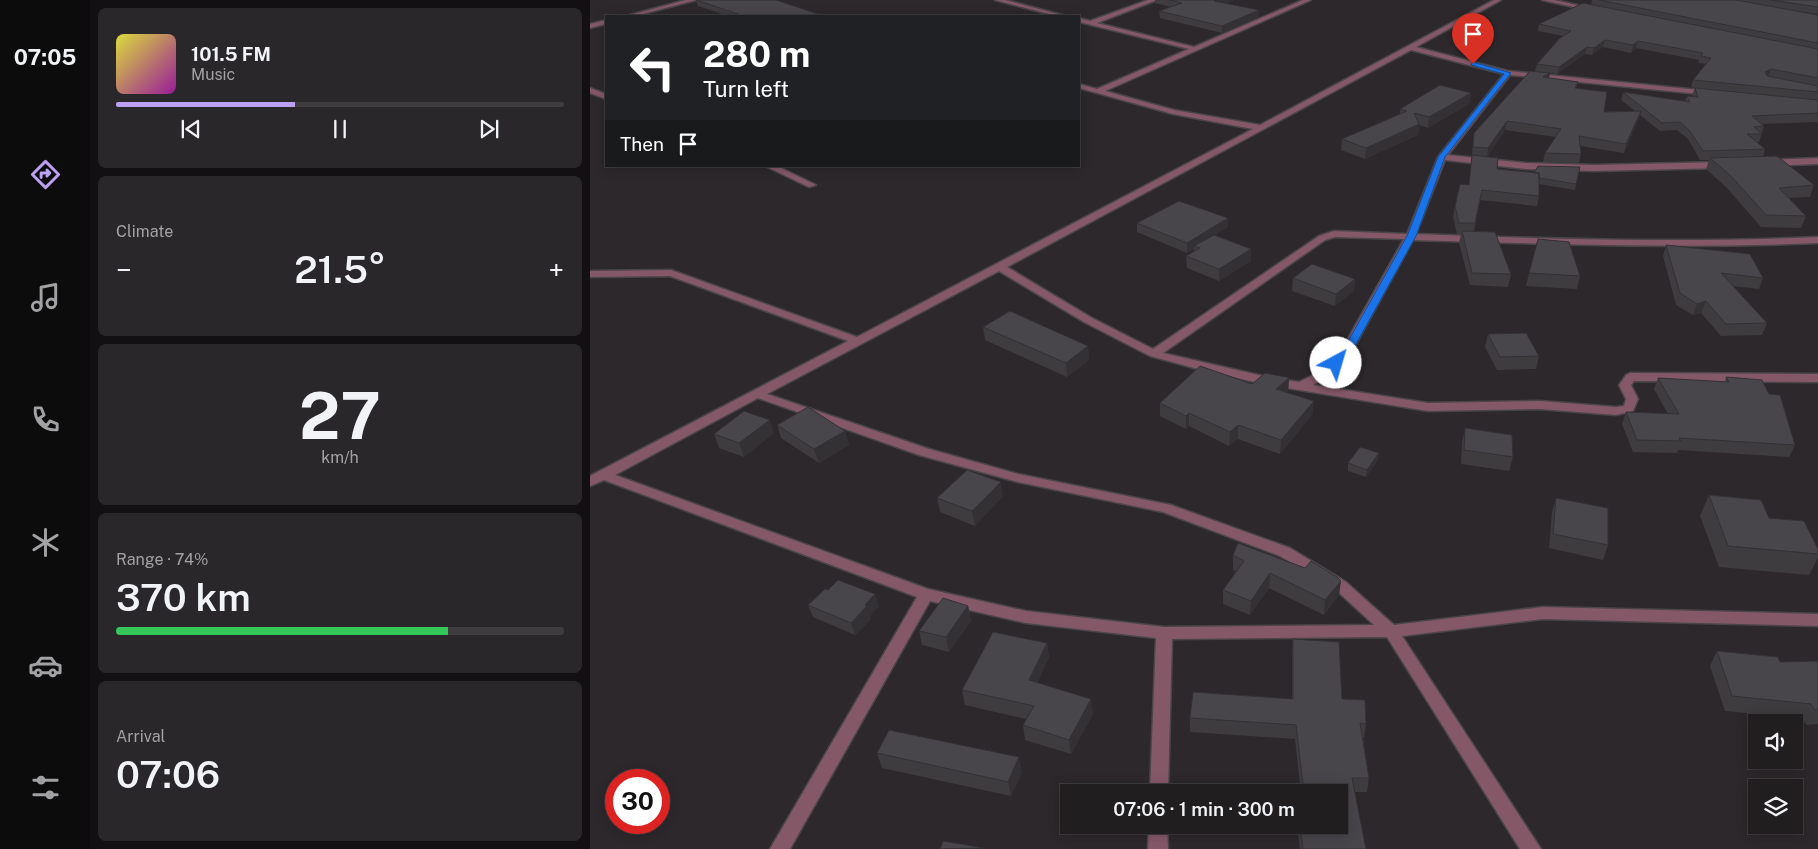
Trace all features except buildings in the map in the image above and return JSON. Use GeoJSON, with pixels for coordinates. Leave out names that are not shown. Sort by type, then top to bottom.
{"type":"FeatureCollection","features":[{"type":"Feature","properties":{"kind":"street"},"geometry":{"type":"LineString","coordinates":[[668,0],[680,3]]}},
{"type":"Feature","properties":{"kind":"street"},"geometry":{"type":"LineString","coordinates":[[633,15],[694,0]]}},
{"type":"Feature","properties":{"kind":"street"},"geometry":{"type":"LineString","coordinates":[[998,0],[1059,15]]}},
{"type":"Feature","properties":{"kind":"street"},"geometry":{"type":"LineString","coordinates":[[1090,23],[1154,0]]}},
{"type":"Feature","properties":{"kind":"street"},"geometry":{"type":"LineString","coordinates":[[1098,91],[1308,0]]}},
{"type":"Feature","properties":{"kind":"street"},"geometry":{"type":"LineString","coordinates":[[596,478],[1412,48],[1498,0]]}},
{"type":"Feature","properties":{"kind":"street"},"geometry":{"type":"LineString","coordinates":[[1545,0],[1600,10]]}},
{"type":"Feature","properties":{"kind":"street"},"geometry":{"type":"LineString","coordinates":[[1080,20],[1194,49]]}},
{"type":"Feature","properties":{"kind":"street"},"geometry":{"type":"LineString","coordinates":[[590,26],[605,22]]}},
{"type":"Feature","properties":{"kind":"street"},"geometry":{"type":"LineString","coordinates":[[1412,48],[1508,73],[1722,94]]}},
{"type":"Feature","properties":{"kind":"street"},"geometry":{"type":"LineString","coordinates":[[1301,386],[1325,373],[1346,353],[1411,236],[1442,157],[1508,73]]}},
{"type":"Feature","properties":{"kind":"street"},"geometry":{"type":"LineString","coordinates":[[1080,86],[1173,112],[1261,128]]}},
{"type":"Feature","properties":{"kind":"street"},"geometry":{"type":"LineString","coordinates":[[590,90],[605,97]]}},
{"type":"Feature","properties":{"kind":"street"},"geometry":{"type":"LineString","coordinates":[[1442,157],[1526,166],[1594,168],[1729,164]]}},
{"type":"Feature","properties":{"kind":"street"},"geometry":{"type":"LineString","coordinates":[[1759,163],[1818,161]]}},
{"type":"Feature","properties":{"kind":"street"},"geometry":{"type":"LineString","coordinates":[[771,167],[812,185]]}},
{"type":"Feature","properties":{"kind":"street"},"geometry":{"type":"LineString","coordinates":[[1154,354],[1322,238],[1334,234],[1624,244],[1729,244],[1818,240]]}},
{"type":"Feature","properties":{"kind":"street"},"geometry":{"type":"LineString","coordinates":[[999,266],[1088,320],[1154,354],[1203,367],[1301,386],[1428,407],[1540,405],[1616,411],[1629,408],[1632,399],[1625,384],[1630,377],[1818,378]]}},
{"type":"Feature","properties":{"kind":"street"},"geometry":{"type":"LineString","coordinates":[[590,274],[671,273],[858,341]]}},
{"type":"Feature","properties":{"kind":"street"},"geometry":{"type":"LineString","coordinates":[[756,394],[924,452],[1018,478],[1166,508],[1285,552],[1341,586],[1390,631],[1531,849]]}},
{"type":"Feature","properties":{"kind":"street"},"geometry":{"type":"LineString","coordinates":[[596,478],[926,594],[1026,617],[1164,633],[1390,631],[1543,613],[1818,620]]}},
{"type":"Feature","properties":{"kind":"street"},"geometry":{"type":"LineString","coordinates":[[780,849],[926,594]]}},
{"type":"Feature","properties":{"kind":"street"},"geometry":{"type":"LineString","coordinates":[[1159,784],[1164,633]]}},
{"type":"Feature","properties":{"kind":"street"},"geometry":{"type":"LineString","coordinates":[[1158,834],[1158,849]]}},
{"type":"Feature","properties":{"kind":"route"},"geometry":{"type":"LineString","coordinates":[[1336,363],[1346,353],[1411,236],[1442,157],[1508,73],[1473,64]]}}]}
